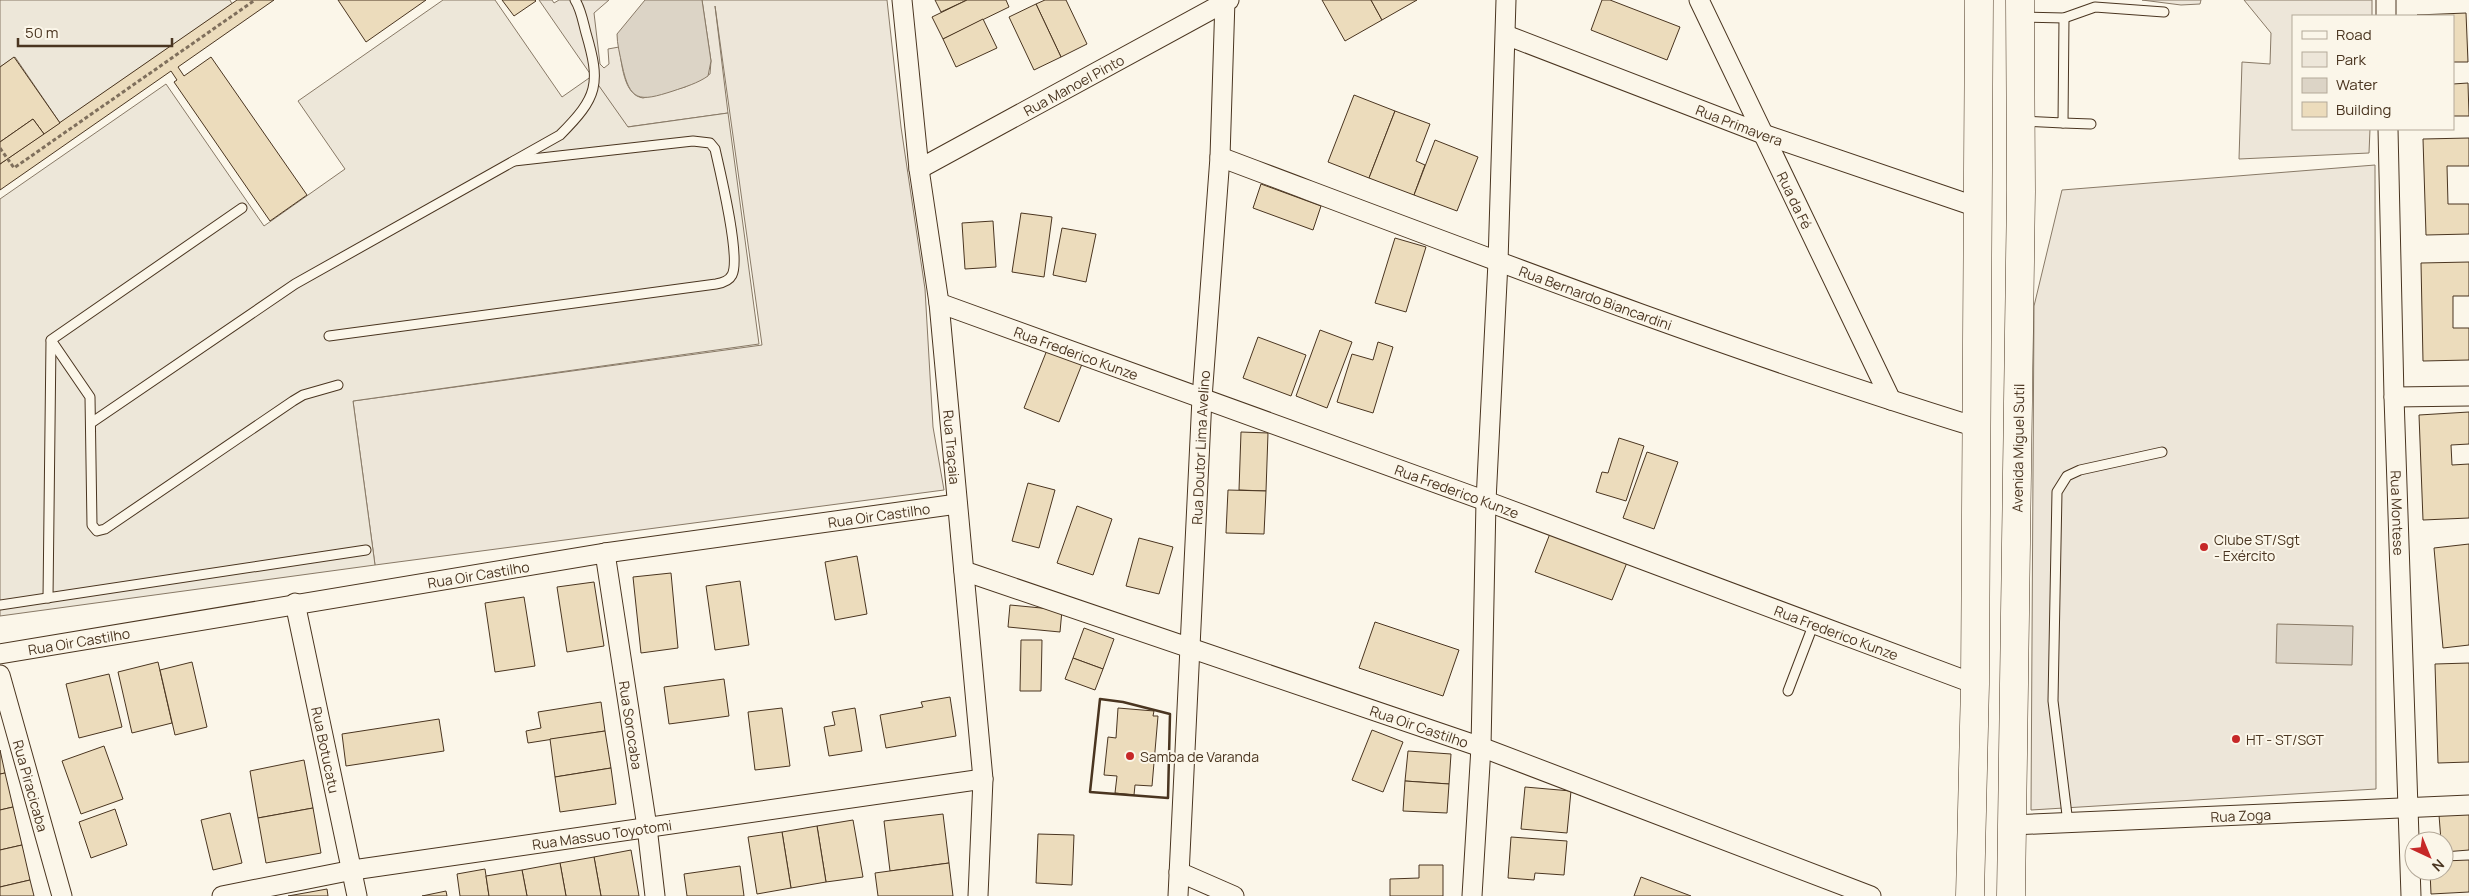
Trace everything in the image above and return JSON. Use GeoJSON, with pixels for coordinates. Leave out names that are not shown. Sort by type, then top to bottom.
{"type":"FeatureCollection","features":[{"type":"Feature","properties":{"kind":"highway"},"geometry":{"type":"LineString","coordinates":[[1970,896],[1975,684],[1979,0]]}},
{"type":"Feature","properties":{"kind":"highway","name":"Avenida Miguel Sutil"},"geometry":{"type":"LineString","coordinates":[[2011,896],[2021,121],[2020,8]]}},
{"type":"Feature","properties":{"kind":"street","name":"Rua Traçaia"},"geometry":{"type":"LineString","coordinates":[[902,0],[919,169],[939,303],[983,779],[978,896]]}},
{"type":"Feature","properties":{"kind":"street"},"geometry":{"type":"LineString","coordinates":[[1472,896],[1481,747],[1486,501],[1498,262],[1506,0]]}},
{"type":"Feature","properties":{"kind":"street","name":"Rua da Fé"},"geometry":{"type":"LineString","coordinates":[[1699,0],[1891,400]]}},
{"type":"Feature","properties":{"kind":"street"},"geometry":{"type":"LineString","coordinates":[[2386,0],[2386,15]]}},
{"type":"Feature","properties":{"kind":"street","name":"Rua Manoel Pinto"},"geometry":{"type":"LineString","coordinates":[[919,169],[1226,1]]}},
{"type":"Feature","properties":{"kind":"street","name":"Rua Doutor Lima Avelino"},"geometry":{"type":"LineString","coordinates":[[1178,896],[1202,398],[1220,157],[1226,1]]}},
{"type":"Feature","properties":{"kind":"street","name":"Rua Primavera"},"geometry":{"type":"LineString","coordinates":[[1506,35],[1763,134],[1977,207]]}},
{"type":"Feature","properties":{"kind":"street","name":"Rua Montese"},"geometry":{"type":"LineString","coordinates":[[2388,130],[2394,397],[2411,896]]}},
{"type":"Feature","properties":{"kind":"street","name":"Rua Bernardo Biancardini"},"geometry":{"type":"LineString","coordinates":[[1220,157],[1498,262],[1891,400],[1976,427]]}},
{"type":"Feature","properties":{"kind":"street","name":"Rua Frederico Kunze"},"geometry":{"type":"LineString","coordinates":[[939,303],[1486,501],[1975,684]]}},
{"type":"Feature","properties":{"kind":"street"},"geometry":{"type":"LineString","coordinates":[[2394,397],[2469,396]]}},
{"type":"Feature","properties":{"kind":"street","name":"Rua Oir Castilho"},"geometry":{"type":"LineString","coordinates":[[0,654],[295,603],[605,553],[957,504]]}},
{"type":"Feature","properties":{"kind":"street","name":"Rua Sorocaba"},"geometry":{"type":"LineString","coordinates":[[605,553],[647,828],[655,896]]}},
{"type":"Feature","properties":{"kind":"street","name":"Rua Oir Castilho"},"geometry":{"type":"LineString","coordinates":[[964,571],[1189,646],[1481,747],[1871,896]]}},
{"type":"Feature","properties":{"kind":"street","name":"Rua Botucatu"},"geometry":{"type":"LineString","coordinates":[[295,603],[357,896]]}},
{"type":"Feature","properties":{"kind":"street","name":"Rua Piracicaba"},"geometry":{"type":"LineString","coordinates":[[0,675],[62,896]]}},
{"type":"Feature","properties":{"kind":"street","name":"Rua Massuo Toyotomi"},"geometry":{"type":"LineString","coordinates":[[222,896],[352,870],[983,779]]}},
{"type":"Feature","properties":{"kind":"street","name":"Rua Zoga"},"geometry":{"type":"LineString","coordinates":[[2012,825],[2469,805]]}},
{"type":"Feature","properties":{"kind":"street"},"geometry":{"type":"LineString","coordinates":[[1179,872],[1234,896]]}},
{"type":"Feature","properties":{"kind":"lane"},"geometry":{"type":"LineString","coordinates":[[91,423],[295,284],[560,136],[583,112],[594,89],[594,60],[575,0]]}},
{"type":"Feature","properties":{"kind":"lane"},"geometry":{"type":"LineString","coordinates":[[2020,8],[2064,18],[2095,7],[2164,12]]}},
{"type":"Feature","properties":{"kind":"lane"},"geometry":{"type":"LineString","coordinates":[[2062,123],[2064,18]]}},
{"type":"Feature","properties":{"kind":"lane"},"geometry":{"type":"LineString","coordinates":[[2021,121],[2091,124]]}},
{"type":"Feature","properties":{"kind":"lane"},"geometry":{"type":"LineString","coordinates":[[329,336],[716,284],[724,282],[731,277],[735,268],[729,219],[715,149],[710,143],[693,140],[514,161]]}},
{"type":"Feature","properties":{"kind":"lane"},"geometry":{"type":"LineString","coordinates":[[51,340],[242,208]]}},
{"type":"Feature","properties":{"kind":"lane"},"geometry":{"type":"LineString","coordinates":[[51,340],[90,397],[92,525],[97,531],[106,529],[293,401],[303,395],[338,385]]}},
{"type":"Feature","properties":{"kind":"lane"},"geometry":{"type":"LineString","coordinates":[[48,598],[51,340]]}},
{"type":"Feature","properties":{"kind":"lane"},"geometry":{"type":"LineString","coordinates":[[2068,823],[2053,701],[2057,492],[2067,476],[2080,470],[2162,452]]}},
{"type":"Feature","properties":{"kind":"lane"},"geometry":{"type":"LineString","coordinates":[[0,605],[366,550]]}},
{"type":"Feature","properties":{"kind":"lane"},"geometry":{"type":"LineString","coordinates":[[1788,691],[1814,623]]}},
{"type":"Feature","properties":{"kind":"path"},"geometry":{"type":"LineString","coordinates":[[0,148],[14,168],[255,0]]}},
{"type":"Feature","properties":{"kind":"green space"},"geometry":{"type":"Polygon","coordinates":[[[539,0],[552,0],[554,3],[559,0],[609,0],[594,13],[600,64],[604,68],[609,64],[608,49],[619,47],[627,85],[636,96],[643,98],[685,87],[710,74],[711,61],[702,0],[887,0],[901,127],[925,289],[933,427],[944,490],[375,565],[353,401],[762,345],[715,6],[728,113],[627,127],[539,0]]]}},
{"type":"Feature","properties":{"kind":"green space"},"geometry":{"type":"Polygon","coordinates":[[[2142,0],[2201,0],[2200,4],[2181,5],[2142,0]]]}},
{"type":"Feature","properties":{"kind":"green space"},"geometry":{"type":"Polygon","coordinates":[[[2244,0],[2372,0],[2372,15],[2292,15],[2292,130],[2370,130],[2369,153],[2239,159],[2242,62],[2270,64],[2271,33],[2244,0]]]}},
{"type":"Feature","properties":{"kind":"green space","name":"Clube ST/Sgt - Exército"},"geometry":{"type":"Polygon","coordinates":[[[2375,165],[2376,789],[2031,810],[2034,306],[2062,190],[2375,165]]]}},
{"type":"Feature","properties":{"kind":"shaded area"},"geometry":{"type":"Polygon","coordinates":[[[0,0],[230,0],[232,4],[60,123],[15,57],[0,67],[0,0]]]}},
{"type":"Feature","properties":{"kind":"shaded area"},"geometry":{"type":"Polygon","coordinates":[[[443,0],[495,0],[562,97],[592,76],[628,127],[728,113],[759,344],[353,401],[375,565],[0,616],[0,199],[166,84],[264,226],[345,169],[298,101],[443,0]]]}},
{"type":"Feature","properties":{"kind":"water"},"geometry":{"type":"Polygon","coordinates":[[[645,0],[702,0],[711,61],[708,76],[687,86],[652,97],[638,96],[633,92],[625,77],[617,34],[645,0]]]}},
{"type":"Feature","properties":{"kind":"water"},"geometry":{"type":"Polygon","coordinates":[[[2277,624],[2353,626],[2352,665],[2276,663],[2277,624]]]}},
{"type":"Feature","properties":{"kind":"building"},"geometry":{"type":"Polygon","coordinates":[[[237,0],[274,0],[178,67],[184,76],[211,57],[307,195],[270,221],[174,82],[177,80],[171,71],[0,190],[0,164],[237,0]]]}},
{"type":"Feature","properties":{"kind":"building"},"geometry":{"type":"Polygon","coordinates":[[[338,0],[426,0],[366,42],[338,0]]]}},
{"type":"Feature","properties":{"kind":"building"},"geometry":{"type":"Polygon","coordinates":[[[502,0],[535,0],[536,1],[514,16],[502,0]]]}},
{"type":"Feature","properties":{"kind":"building"},"geometry":{"type":"Polygon","coordinates":[[[935,0],[967,0],[941,12],[935,0]]]}},
{"type":"Feature","properties":{"kind":"building"},"geometry":{"type":"Polygon","coordinates":[[[967,0],[1006,0],[1009,7],[943,39],[932,17],[967,0]]]}},
{"type":"Feature","properties":{"kind":"building"},"geometry":{"type":"Polygon","coordinates":[[[1045,0],[1066,0],[1087,44],[1061,57],[1036,4],[1045,0]]]}},
{"type":"Feature","properties":{"kind":"building"},"geometry":{"type":"Polygon","coordinates":[[[1322,0],[1371,0],[1382,20],[1345,41],[1322,0]]]}},
{"type":"Feature","properties":{"kind":"building"},"geometry":{"type":"Polygon","coordinates":[[[1371,0],[1417,0],[1382,20],[1371,0]]]}},
{"type":"Feature","properties":{"kind":"building"},"geometry":{"type":"Polygon","coordinates":[[[1602,0],[1610,0],[1680,27],[1667,60],[1591,30],[1602,0]]]}},
{"type":"Feature","properties":{"kind":"building"},"geometry":{"type":"Polygon","coordinates":[[[1036,4],[1061,57],[1034,70],[1009,17],[1036,4]]]}},
{"type":"Feature","properties":{"kind":"building"},"geometry":{"type":"Polygon","coordinates":[[[2466,13],[2468,62],[2454,62],[2454,15],[2417,15],[2466,13]]]}},
{"type":"Feature","properties":{"kind":"building"},"geometry":{"type":"Polygon","coordinates":[[[983,19],[997,48],[956,67],[943,39],[983,19]]]}},
{"type":"Feature","properties":{"kind":"building"},"geometry":{"type":"Polygon","coordinates":[[[14,57],[60,123],[44,134],[33,119],[0,142],[0,67],[14,57]]]}},
{"type":"Feature","properties":{"kind":"building"},"geometry":{"type":"Polygon","coordinates":[[[2468,83],[2469,116],[2454,116],[2454,84],[2468,83]]]}},
{"type":"Feature","properties":{"kind":"building"},"geometry":{"type":"Polygon","coordinates":[[[1354,95],[1395,111],[1369,178],[1328,162],[1354,95]]]}},
{"type":"Feature","properties":{"kind":"building"},"geometry":{"type":"Polygon","coordinates":[[[1395,111],[1430,124],[1416,161],[1425,165],[1414,195],[1369,178],[1395,111]]]}},
{"type":"Feature","properties":{"kind":"building"},"geometry":{"type":"Polygon","coordinates":[[[33,119],[44,134],[0,164],[0,142],[33,119]]]}},
{"type":"Feature","properties":{"kind":"building"},"geometry":{"type":"Polygon","coordinates":[[[2469,138],[2469,166],[2447,166],[2448,204],[2469,204],[2469,234],[2426,235],[2423,139],[2469,138]]]}},
{"type":"Feature","properties":{"kind":"building"},"geometry":{"type":"Polygon","coordinates":[[[1435,140],[1478,157],[1457,211],[1414,195],[1435,140]]]}},
{"type":"Feature","properties":{"kind":"building"},"geometry":{"type":"Polygon","coordinates":[[[1261,184],[1321,206],[1313,230],[1253,208],[1261,184]]]}},
{"type":"Feature","properties":{"kind":"building"},"geometry":{"type":"Polygon","coordinates":[[[1021,213],[1052,217],[1044,277],[1012,272],[1021,213]]]}},
{"type":"Feature","properties":{"kind":"building"},"geometry":{"type":"Polygon","coordinates":[[[993,221],[996,267],[965,269],[962,223],[993,221]]]}},
{"type":"Feature","properties":{"kind":"building"},"geometry":{"type":"Polygon","coordinates":[[[1062,228],[1096,234],[1086,282],[1053,275],[1062,228]]]}},
{"type":"Feature","properties":{"kind":"building"},"geometry":{"type":"Polygon","coordinates":[[[1395,238],[1426,247],[1406,312],[1375,303],[1395,238]]]}},
{"type":"Feature","properties":{"kind":"building"},"geometry":{"type":"Polygon","coordinates":[[[2469,262],[2469,296],[2453,296],[2453,328],[2469,328],[2469,360],[2423,361],[2421,263],[2469,262]]]}},
{"type":"Feature","properties":{"kind":"building"},"geometry":{"type":"Polygon","coordinates":[[[1320,330],[1352,342],[1327,408],[1296,396],[1320,330]]]}},
{"type":"Feature","properties":{"kind":"building"},"geometry":{"type":"Polygon","coordinates":[[[1258,337],[1306,355],[1291,396],[1243,378],[1258,337]]]}},
{"type":"Feature","properties":{"kind":"building"},"geometry":{"type":"Polygon","coordinates":[[[1378,342],[1393,347],[1373,413],[1337,402],[1352,354],[1373,360],[1378,342]]]}},
{"type":"Feature","properties":{"kind":"building"},"geometry":{"type":"Polygon","coordinates":[[[1047,350],[1082,364],[1059,422],[1024,408],[1047,350]]]}},
{"type":"Feature","properties":{"kind":"building"},"geometry":{"type":"Polygon","coordinates":[[[2469,412],[2469,444],[2451,445],[2452,465],[2469,464],[2469,518],[2423,520],[2419,415],[2469,412]]]}},
{"type":"Feature","properties":{"kind":"building"},"geometry":{"type":"Polygon","coordinates":[[[1241,432],[1268,433],[1266,491],[1239,490],[1241,432]]]}},
{"type":"Feature","properties":{"kind":"building"},"geometry":{"type":"Polygon","coordinates":[[[1619,438],[1644,446],[1626,501],[1596,492],[1602,472],[1608,473],[1619,438]]]}},
{"type":"Feature","properties":{"kind":"building"},"geometry":{"type":"Polygon","coordinates":[[[1647,452],[1678,462],[1654,529],[1623,518],[1647,452]]]}},
{"type":"Feature","properties":{"kind":"building"},"geometry":{"type":"Polygon","coordinates":[[[1028,483],[1055,490],[1039,548],[1012,541],[1028,483]]]}},
{"type":"Feature","properties":{"kind":"building"},"geometry":{"type":"Polygon","coordinates":[[[1228,490],[1266,491],[1264,534],[1226,533],[1228,490]]]}},
{"type":"Feature","properties":{"kind":"building"},"geometry":{"type":"Polygon","coordinates":[[[1077,506],[1112,519],[1093,575],[1057,563],[1077,506]]]}},
{"type":"Feature","properties":{"kind":"building"},"geometry":{"type":"Polygon","coordinates":[[[1551,531],[1628,560],[1612,600],[1535,572],[1551,531]]]}},
{"type":"Feature","properties":{"kind":"building"},"geometry":{"type":"Polygon","coordinates":[[[1139,538],[1173,547],[1159,594],[1126,586],[1139,538]]]}},
{"type":"Feature","properties":{"kind":"building"},"geometry":{"type":"Polygon","coordinates":[[[2469,544],[2469,645],[2443,648],[2434,548],[2469,544]]]}},
{"type":"Feature","properties":{"kind":"building"},"geometry":{"type":"Polygon","coordinates":[[[857,556],[867,614],[835,620],[825,562],[857,556]]]}},
{"type":"Feature","properties":{"kind":"building"},"geometry":{"type":"Polygon","coordinates":[[[671,573],[678,648],[641,653],[633,577],[671,573]]]}},
{"type":"Feature","properties":{"kind":"building"},"geometry":{"type":"Polygon","coordinates":[[[740,581],[749,645],[715,650],[706,586],[740,581]]]}},
{"type":"Feature","properties":{"kind":"building"},"geometry":{"type":"Polygon","coordinates":[[[594,582],[604,646],[567,652],[557,587],[594,582]]]}},
{"type":"Feature","properties":{"kind":"building"},"geometry":{"type":"Polygon","coordinates":[[[524,597],[535,666],[495,672],[485,603],[524,597]]]}},
{"type":"Feature","properties":{"kind":"building"},"geometry":{"type":"Polygon","coordinates":[[[1010,605],[1062,610],[1060,632],[1008,627],[1010,605]]]}},
{"type":"Feature","properties":{"kind":"building"},"geometry":{"type":"Polygon","coordinates":[[[1375,622],[1459,650],[1443,696],[1359,668],[1375,622]]]}},
{"type":"Feature","properties":{"kind":"building"},"geometry":{"type":"Polygon","coordinates":[[[1084,628],[1114,639],[1103,669],[1073,658],[1084,628]]]}},
{"type":"Feature","properties":{"kind":"building"},"geometry":{"type":"Polygon","coordinates":[[[1021,640],[1042,640],[1041,691],[1020,691],[1021,640]]]}},
{"type":"Feature","properties":{"kind":"building"},"geometry":{"type":"Polygon","coordinates":[[[1073,658],[1103,669],[1095,690],[1065,679],[1073,658]]]}},
{"type":"Feature","properties":{"kind":"building"},"geometry":{"type":"Polygon","coordinates":[[[158,662],[172,723],[132,733],[118,672],[158,662]]]}},
{"type":"Feature","properties":{"kind":"building"},"geometry":{"type":"Polygon","coordinates":[[[192,662],[207,727],[175,735],[160,670],[192,662]]]}},
{"type":"Feature","properties":{"kind":"building"},"geometry":{"type":"Polygon","coordinates":[[[2469,663],[2469,762],[2438,763],[2435,664],[2469,663]]]}},
{"type":"Feature","properties":{"kind":"building"},"geometry":{"type":"Polygon","coordinates":[[[109,674],[122,727],[79,738],[66,684],[109,674]]]}},
{"type":"Feature","properties":{"kind":"building"},"geometry":{"type":"Polygon","coordinates":[[[724,679],[729,716],[669,724],[664,687],[724,679]]]}},
{"type":"Feature","properties":{"kind":"building"},"geometry":{"type":"Polygon","coordinates":[[[950,697],[956,736],[886,748],[880,715],[923,707],[921,702],[950,697]]]}},
{"type":"Feature","properties":{"kind":"building"},"geometry":{"type":"Polygon","coordinates":[[[601,702],[605,731],[528,743],[526,731],[541,728],[538,712],[601,702]]]}},
{"type":"Feature","properties":{"kind":"building"},"geometry":{"type":"Polygon","coordinates":[[[782,708],[790,766],[755,770],[748,712],[782,708]]]}},
{"type":"Feature","properties":{"kind":"building"},"geometry":{"type":"Polygon","coordinates":[[[855,708],[862,751],[829,756],[824,727],[835,725],[832,712],[855,708]]]}},
{"type":"Feature","properties":{"kind":"building","name":"Samba de Varanda"},"geometry":{"type":"Polygon","coordinates":[[[1118,708],[1154,711],[1153,716],[1158,716],[1152,786],[1135,785],[1134,795],[1115,793],[1117,776],[1104,775],[1108,737],[1116,738],[1118,708]]]}},
{"type":"Feature","properties":{"kind":"building"},"geometry":{"type":"Polygon","coordinates":[[[439,719],[444,751],[346,766],[342,734],[439,719]]]}},
{"type":"Feature","properties":{"kind":"building"},"geometry":{"type":"Polygon","coordinates":[[[1372,730],[1403,742],[1383,792],[1352,780],[1372,730]]]}},
{"type":"Feature","properties":{"kind":"building"},"geometry":{"type":"Polygon","coordinates":[[[605,731],[611,768],[555,777],[550,739],[605,731]]]}},
{"type":"Feature","properties":{"kind":"building"},"geometry":{"type":"Polygon","coordinates":[[[104,746],[123,799],[81,814],[62,761],[104,746]]]}},
{"type":"Feature","properties":{"kind":"building"},"geometry":{"type":"Polygon","coordinates":[[[0,750],[5,773],[0,774],[0,750]]]}},
{"type":"Feature","properties":{"kind":"building"},"geometry":{"type":"Polygon","coordinates":[[[1408,751],[1451,754],[1449,784],[1405,781],[1408,751]]]}},
{"type":"Feature","properties":{"kind":"building"},"geometry":{"type":"Polygon","coordinates":[[[304,760],[313,808],[258,818],[250,771],[304,760]]]}},
{"type":"Feature","properties":{"kind":"building"},"geometry":{"type":"Polygon","coordinates":[[[611,768],[616,804],[560,812],[555,777],[611,768]]]}},
{"type":"Feature","properties":{"kind":"building"},"geometry":{"type":"Polygon","coordinates":[[[5,773],[13,807],[0,810],[0,774],[5,773]]]}},
{"type":"Feature","properties":{"kind":"building"},"geometry":{"type":"Polygon","coordinates":[[[1405,781],[1449,784],[1447,813],[1403,811],[1405,781]]]}},
{"type":"Feature","properties":{"kind":"building"},"geometry":{"type":"Polygon","coordinates":[[[1525,787],[1571,791],[1567,833],[1521,829],[1525,787]]]}},
{"type":"Feature","properties":{"kind":"building"},"geometry":{"type":"Polygon","coordinates":[[[13,807],[22,845],[0,850],[0,810],[13,807]]]}},
{"type":"Feature","properties":{"kind":"building"},"geometry":{"type":"Polygon","coordinates":[[[313,808],[321,853],[266,863],[258,818],[313,808]]]}},
{"type":"Feature","properties":{"kind":"building"},"geometry":{"type":"Polygon","coordinates":[[[115,809],[127,845],[91,858],[79,822],[115,809]]]}},
{"type":"Feature","properties":{"kind":"building"},"geometry":{"type":"Polygon","coordinates":[[[230,813],[242,863],[213,870],[201,820],[230,813]]]}},
{"type":"Feature","properties":{"kind":"building"},"geometry":{"type":"Polygon","coordinates":[[[2469,813],[2469,850],[2454,851],[2454,831],[2440,831],[2439,815],[2469,813]]]}},
{"type":"Feature","properties":{"kind":"building"},"geometry":{"type":"Polygon","coordinates":[[[943,814],[949,863],[890,871],[884,821],[943,814]]]}},
{"type":"Feature","properties":{"kind":"building"},"geometry":{"type":"Polygon","coordinates":[[[853,820],[863,877],[826,882],[817,826],[853,820]]]}},
{"type":"Feature","properties":{"kind":"building"},"geometry":{"type":"Polygon","coordinates":[[[817,826],[826,882],[791,888],[782,832],[817,826]]]}},
{"type":"Feature","properties":{"kind":"building"},"geometry":{"type":"Polygon","coordinates":[[[782,832],[791,888],[757,894],[748,837],[782,832]]]}},
{"type":"Feature","properties":{"kind":"building"},"geometry":{"type":"Polygon","coordinates":[[[1038,834],[1074,835],[1072,885],[1036,883],[1038,834]]]}},
{"type":"Feature","properties":{"kind":"building"},"geometry":{"type":"Polygon","coordinates":[[[1511,837],[1567,841],[1564,875],[1535,873],[1534,880],[1508,878],[1511,837]]]}},
{"type":"Feature","properties":{"kind":"building"},"geometry":{"type":"Polygon","coordinates":[[[22,845],[30,880],[0,887],[0,850],[22,845]]]}},
{"type":"Feature","properties":{"kind":"building"},"geometry":{"type":"Polygon","coordinates":[[[631,850],[639,896],[601,896],[594,857],[631,850]]]}},
{"type":"Feature","properties":{"kind":"building"},"geometry":{"type":"Polygon","coordinates":[[[594,857],[601,896],[566,896],[560,863],[594,857]]]}},
{"type":"Feature","properties":{"kind":"building"},"geometry":{"type":"Polygon","coordinates":[[[2469,860],[2469,892],[2431,894],[2430,881],[2454,881],[2454,861],[2469,860]]]}},
{"type":"Feature","properties":{"kind":"building"},"geometry":{"type":"Polygon","coordinates":[[[560,863],[566,896],[527,896],[522,870],[560,863]]]}},
{"type":"Feature","properties":{"kind":"building"},"geometry":{"type":"Polygon","coordinates":[[[949,863],[953,896],[878,896],[875,873],[949,863]]]}},
{"type":"Feature","properties":{"kind":"building"},"geometry":{"type":"Polygon","coordinates":[[[1419,865],[1443,865],[1443,896],[1390,896],[1390,879],[1419,878],[1419,865]]]}},
{"type":"Feature","properties":{"kind":"building"},"geometry":{"type":"Polygon","coordinates":[[[740,866],[744,896],[687,896],[684,874],[740,866]]]}},
{"type":"Feature","properties":{"kind":"building"},"geometry":{"type":"Polygon","coordinates":[[[485,869],[489,896],[460,896],[457,874],[485,869]]]}},
{"type":"Feature","properties":{"kind":"building"},"geometry":{"type":"Polygon","coordinates":[[[522,870],[527,896],[489,896],[486,876],[522,870]]]}},
{"type":"Feature","properties":{"kind":"building"},"geometry":{"type":"Polygon","coordinates":[[[1641,877],[1691,896],[1634,896],[1641,877]]]}},
{"type":"Feature","properties":{"kind":"building"},"geometry":{"type":"Polygon","coordinates":[[[30,880],[34,896],[0,896],[0,887],[30,880]]]}},
{"type":"Feature","properties":{"kind":"building"},"geometry":{"type":"Polygon","coordinates":[[[327,889],[328,896],[288,896],[327,889]]]}},
{"type":"Feature","properties":{"kind":"building"},"geometry":{"type":"Polygon","coordinates":[[[446,891],[447,896],[422,896],[446,891]]]}},
{"type":"Feature","properties":{"kind":"wall"},"geometry":{"type":"LineString","coordinates":[[1100,699],[1123,702],[1170,714],[1168,798],[1090,792],[1100,699]]}},
{"type":"Feature","properties":{"kind":"place","name":"Clube ST/Sgt - Exército"},"geometry":{"type":"Point","coordinates":[2204,547]}},
{"type":"Feature","properties":{"kind":"place","name":"HT - ST/SGT"},"geometry":{"type":"Point","coordinates":[2236,739]}},
{"type":"Feature","properties":{"kind":"place","name":"Samba de Varanda"},"geometry":{"type":"Point","coordinates":[1130,756]}}]}
